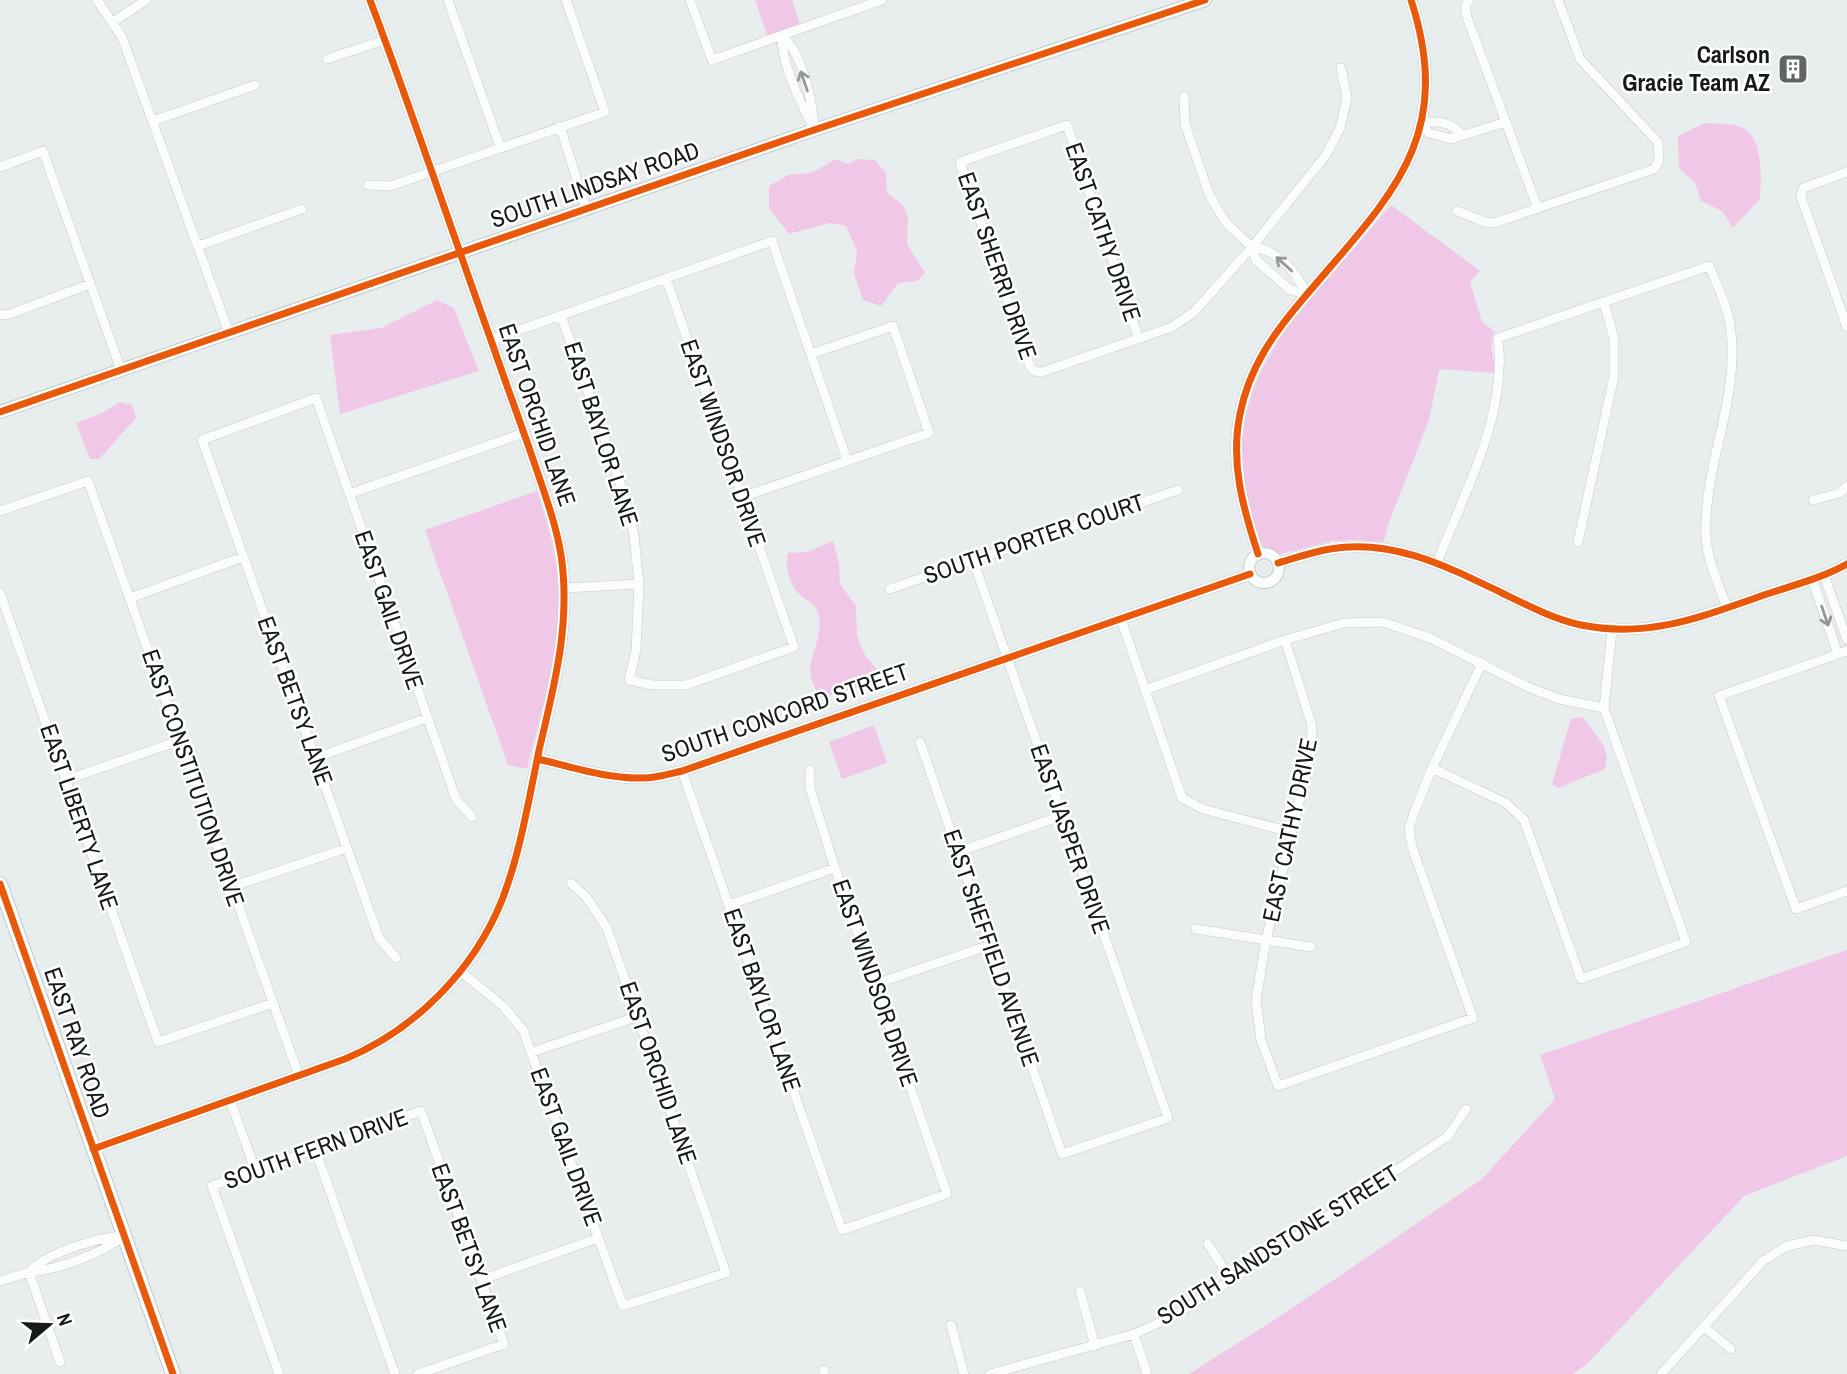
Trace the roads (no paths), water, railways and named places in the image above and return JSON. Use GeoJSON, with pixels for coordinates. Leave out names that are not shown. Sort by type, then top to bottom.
{"type":"FeatureCollection","features":[{"type":"Feature","properties":{"kind":"main road","name":"SOUTH LINDSAY ROAD"},"geometry":{"type":"LineString","coordinates":[[0,412],[814,130],[1205,0]]}},
{"type":"Feature","properties":{"kind":"main road","name":"EAST RAY ROAD"},"geometry":{"type":"LineString","coordinates":[[0,884],[173,1374]]}},
{"type":"Feature","properties":{"kind":"street"},"geometry":{"type":"LineString","coordinates":[[97,0],[122,37],[229,333]]}},
{"type":"Feature","properties":{"kind":"street"},"geometry":{"type":"LineString","coordinates":[[113,22],[146,0]]}},
{"type":"Feature","properties":{"kind":"street","name":"EAST ORCHID LANE"},"geometry":{"type":"LineString","coordinates":[[370,0],[433,171],[552,516],[565,588],[562,644],[538,759]]}},
{"type":"Feature","properties":{"kind":"street"},"geometry":{"type":"LineString","coordinates":[[448,0],[500,147]]}},
{"type":"Feature","properties":{"kind":"street"},"geometry":{"type":"LineString","coordinates":[[368,185],[390,186],[605,112],[566,0]]}},
{"type":"Feature","properties":{"kind":"street"},"geometry":{"type":"LineString","coordinates":[[690,0],[712,60],[882,0]]}},
{"type":"Feature","properties":{"kind":"street"},"geometry":{"type":"LineString","coordinates":[[1258,554],[1237,478],[1239,417],[1260,356],[1276,331],[1387,200],[1406,167],[1421,124],[1424,95],[1424,57],[1411,0]]}},
{"type":"Feature","properties":{"kind":"street"},"geometry":{"type":"LineString","coordinates":[[1469,0],[1465,7],[1467,17],[1538,209]]}},
{"type":"Feature","properties":{"kind":"street"},"geometry":{"type":"LineString","coordinates":[[1457,211],[1494,223],[1654,169],[1659,161],[1658,142],[1580,59],[1558,0]]}},
{"type":"Feature","properties":{"kind":"street"},"geometry":{"type":"LineString","coordinates":[[782,36],[792,44],[813,106],[814,130]]}},
{"type":"Feature","properties":{"kind":"street"},"geometry":{"type":"LineString","coordinates":[[327,59],[385,40]]}},
{"type":"Feature","properties":{"kind":"street"},"geometry":{"type":"LineString","coordinates":[[1139,339],[1172,327],[1194,313],[1252,247],[1326,155],[1340,128],[1347,98],[1341,68]]}},
{"type":"Feature","properties":{"kind":"street"},"geometry":{"type":"LineString","coordinates":[[153,121],[255,85]]}},
{"type":"Feature","properties":{"kind":"street"},"geometry":{"type":"LineString","coordinates":[[1184,96],[1185,124],[1209,194],[1227,224],[1252,247],[1256,260],[1289,289],[1306,295]]}},
{"type":"Feature","properties":{"kind":"street"},"geometry":{"type":"LineString","coordinates":[[1421,124],[1429,133],[1451,139],[1506,122]]}},
{"type":"Feature","properties":{"kind":"street","name":"EAST CATHY DRIVE"},"geometry":{"type":"LineString","coordinates":[[960,162],[1066,125],[1139,339]]}},
{"type":"Feature","properties":{"kind":"street"},"geometry":{"type":"LineString","coordinates":[[560,127],[586,209]]}},
{"type":"Feature","properties":{"kind":"street"},"geometry":{"type":"LineString","coordinates":[[0,167],[43,151],[121,370]]}},
{"type":"Feature","properties":{"kind":"street","name":"EAST SHERRI DRIVE"},"geometry":{"type":"LineString","coordinates":[[960,162],[1030,366],[1034,371],[1042,372],[1139,339]]}},
{"type":"Feature","properties":{"kind":"street"},"geometry":{"type":"LineString","coordinates":[[1847,172],[1803,188],[1801,197],[1847,327]]}},
{"type":"Feature","properties":{"kind":"street"},"geometry":{"type":"LineString","coordinates":[[198,246],[302,209]]}},
{"type":"Feature","properties":{"kind":"street"},"geometry":{"type":"LineString","coordinates":[[491,340],[772,241],[847,460]]}},
{"type":"Feature","properties":{"kind":"street"},"geometry":{"type":"LineString","coordinates":[[1252,247],[1266,248],[1301,279],[1306,295]]}},
{"type":"Feature","properties":{"kind":"street"},"geometry":{"type":"LineString","coordinates":[[1437,563],[1477,463],[1490,421],[1501,374],[1498,338],[1709,266],[1724,300],[1731,332],[1728,392],[1707,503],[1706,526],[1709,550],[1727,608]]}},
{"type":"Feature","properties":{"kind":"street","name":"EAST WINDSOR DRIVE"},"geometry":{"type":"LineString","coordinates":[[629,680],[652,685],[686,685],[794,647],[666,278]]}},
{"type":"Feature","properties":{"kind":"street"},"geometry":{"type":"LineString","coordinates":[[0,315],[10,314],[90,284]]}},
{"type":"Feature","properties":{"kind":"street"},"geometry":{"type":"LineString","coordinates":[[1578,542],[1614,376],[1614,338],[1604,303]]}},
{"type":"Feature","properties":{"kind":"street","name":"EAST BAYLOR LANE"},"geometry":{"type":"LineString","coordinates":[[561,315],[623,491],[634,536],[639,584],[636,650],[629,680]]}},
{"type":"Feature","properties":{"kind":"street"},"geometry":{"type":"LineString","coordinates":[[742,497],[929,433],[893,326],[811,354]]}},
{"type":"Feature","properties":{"kind":"street","name":"EAST GAIL DRIVE"},"geometry":{"type":"LineString","coordinates":[[202,440],[316,398],[456,799],[472,817]]}},
{"type":"Feature","properties":{"kind":"street"},"geometry":{"type":"LineString","coordinates":[[349,494],[524,433]]}},
{"type":"Feature","properties":{"kind":"street","name":"EAST BETSY LANE"},"geometry":{"type":"LineString","coordinates":[[202,440],[379,938],[396,958]]}},
{"type":"Feature","properties":{"kind":"street","name":"EAST CONSTITUTION DRIVE"},"geometry":{"type":"LineString","coordinates":[[0,511],[88,481],[299,1076]]}},
{"type":"Feature","properties":{"kind":"street"},"geometry":{"type":"LineString","coordinates":[[1813,500],[1840,493],[1847,486]]}},
{"type":"Feature","properties":{"kind":"street","name":"SOUTH PORTER COURT"},"geometry":{"type":"LineString","coordinates":[[890,589],[1178,490]]}},
{"type":"Feature","properties":{"kind":"street"},"geometry":{"type":"LineString","coordinates":[[1278,564],[1330,549],[1360,547],[1405,552],[1437,563],[1562,620],[1612,630],[1669,626],[1824,575],[1847,564]]}},
{"type":"Feature","properties":{"kind":"street"},"geometry":{"type":"LineString","coordinates":[[1258,554],[1272,555],[1278,564],[1278,574],[1267,583],[1256,581],[1250,573],[1251,560],[1258,554]]}},
{"type":"Feature","properties":{"kind":"street"},"geometry":{"type":"LineString","coordinates":[[130,598],[243,557]]}},
{"type":"Feature","properties":{"kind":"street","name":"EAST JASPER DRIVE"},"geometry":{"type":"LineString","coordinates":[[973,560],[1168,1118],[1062,1154]]}},
{"type":"Feature","properties":{"kind":"street","name":"SOUTH CONCORD STREET"},"geometry":{"type":"LineString","coordinates":[[538,759],[632,778],[645,779],[682,771],[1250,573]]}},
{"type":"Feature","properties":{"kind":"street"},"geometry":{"type":"LineString","coordinates":[[1824,575],[1847,640]]}},
{"type":"Feature","properties":{"kind":"street"},"geometry":{"type":"LineString","coordinates":[[1812,579],[1842,652],[1719,696],[1796,909],[1847,891]]}},
{"type":"Feature","properties":{"kind":"street"},"geometry":{"type":"LineString","coordinates":[[565,588],[639,584]]}},
{"type":"Feature","properties":{"kind":"street","name":"EAST LIBERTY LANE"},"geometry":{"type":"LineString","coordinates":[[0,593],[158,1042],[272,1003]]}},
{"type":"Feature","properties":{"kind":"street"},"geometry":{"type":"LineString","coordinates":[[1121,619],[1182,798],[1203,809],[1291,832]]}},
{"type":"Feature","properties":{"kind":"street"},"geometry":{"type":"LineString","coordinates":[[1145,690],[1344,622],[1382,622],[1430,638],[1528,687],[1559,699],[1604,708]]}},
{"type":"Feature","properties":{"kind":"street"},"geometry":{"type":"LineString","coordinates":[[1482,663],[1432,768],[1506,803],[1524,820],[1581,979],[1686,942],[1604,708],[1612,630]]}},
{"type":"Feature","properties":{"kind":"street","name":"EAST CATHY DRIVE"},"geometry":{"type":"LineString","coordinates":[[1285,640],[1312,726],[1311,753],[1266,940],[1256,1000],[1261,1040],[1278,1086],[1473,1018],[1412,847],[1409,829],[1432,768]]}},
{"type":"Feature","properties":{"kind":"street"},"geometry":{"type":"LineString","coordinates":[[315,758],[427,718]]}},
{"type":"Feature","properties":{"kind":"street"},"geometry":{"type":"LineString","coordinates":[[66,780],[181,740]]}},
{"type":"Feature","properties":{"kind":"street","name":"EAST SHEFFIELD AVENUE"},"geometry":{"type":"LineString","coordinates":[[920,742],[1062,1154]]}},
{"type":"Feature","properties":{"kind":"street"},"geometry":{"type":"LineString","coordinates":[[93,1149],[358,1053],[385,1038],[434,1000],[460,971],[482,938],[503,897],[538,759]]}},
{"type":"Feature","properties":{"kind":"street","name":"EAST WINDSOR DRIVE"},"geometry":{"type":"LineString","coordinates":[[810,770],[810,788],[835,868],[947,1194]]}},
{"type":"Feature","properties":{"kind":"street","name":"EAST BAYLOR LANE"},"geometry":{"type":"LineString","coordinates":[[682,771],[842,1230],[947,1194]]}},
{"type":"Feature","properties":{"kind":"street"},"geometry":{"type":"LineString","coordinates":[[958,852],[1062,816]]}},
{"type":"Feature","properties":{"kind":"street"},"geometry":{"type":"LineString","coordinates":[[231,887],[347,848]]}},
{"type":"Feature","properties":{"kind":"street"},"geometry":{"type":"LineString","coordinates":[[729,905],[835,868]]}},
{"type":"Feature","properties":{"kind":"street","name":"EAST ORCHID LANE"},"geometry":{"type":"LineString","coordinates":[[571,883],[587,898],[607,928],[726,1273],[622,1306]]}},
{"type":"Feature","properties":{"kind":"street"},"geometry":{"type":"LineString","coordinates":[[1196,929],[1266,940]]}},
{"type":"Feature","properties":{"kind":"street","name":"EAST CATHY DRIVE"},"geometry":{"type":"LineString","coordinates":[[1266,940],[1311,947]]}},
{"type":"Feature","properties":{"kind":"street"},"geometry":{"type":"LineString","coordinates":[[875,984],[990,945]]}},
{"type":"Feature","properties":{"kind":"street","name":"EAST GAIL DRIVE"},"geometry":{"type":"LineString","coordinates":[[460,971],[503,1006],[523,1030],[622,1306]]}},
{"type":"Feature","properties":{"kind":"street"},"geometry":{"type":"LineString","coordinates":[[532,1052],[639,1016]]}},
{"type":"Feature","properties":{"kind":"street"},"geometry":{"type":"LineString","coordinates":[[230,1100],[255,1169]]}},
{"type":"Feature","properties":{"kind":"street","name":"SOUTH SANDSTONE STREET"},"geometry":{"type":"LineString","coordinates":[[990,1374],[1134,1334],[1170,1318],[1448,1136],[1466,1109]]}},
{"type":"Feature","properties":{"kind":"street","name":"EAST BETSY LANE"},"geometry":{"type":"LineString","coordinates":[[418,1374],[504,1344],[421,1111]]}},
{"type":"Feature","properties":{"kind":"street","name":"SOUTH FERN DRIVE"},"geometry":{"type":"LineString","coordinates":[[279,1374],[212,1186],[421,1111]]}},
{"type":"Feature","properties":{"kind":"street"},"geometry":{"type":"LineString","coordinates":[[315,1149],[395,1374]]}},
{"type":"Feature","properties":{"kind":"street"},"geometry":{"type":"LineString","coordinates":[[0,1280],[29,1272],[39,1261],[108,1237],[124,1236]]}},
{"type":"Feature","properties":{"kind":"street"},"geometry":{"type":"LineString","coordinates":[[481,1280],[598,1238]]}},
{"type":"Feature","properties":{"kind":"street"},"geometry":{"type":"LineString","coordinates":[[1661,1374],[1763,1261],[1787,1246],[1814,1240],[1847,1247]]}},
{"type":"Feature","properties":{"kind":"street"},"geometry":{"type":"LineString","coordinates":[[1208,1244],[1231,1280]]}},
{"type":"Feature","properties":{"kind":"street"},"geometry":{"type":"LineString","coordinates":[[29,1272],[60,1362]]}},
{"type":"Feature","properties":{"kind":"street"},"geometry":{"type":"LineString","coordinates":[[1080,1291],[1095,1346]]}},
{"type":"Feature","properties":{"kind":"street"},"geometry":{"type":"LineString","coordinates":[[951,1325],[964,1374]]}},
{"type":"Feature","properties":{"kind":"street"},"geometry":{"type":"LineString","coordinates":[[1704,1327],[1731,1349]]}},
{"type":"Feature","properties":{"kind":"street"},"geometry":{"type":"LineString","coordinates":[[1134,1334],[1147,1374]]}},
{"type":"Feature","properties":{"kind":"place","name":"Carlson Gracie Team AZ"},"geometry":{"type":"Point","coordinates":[1793,69]}}]}
